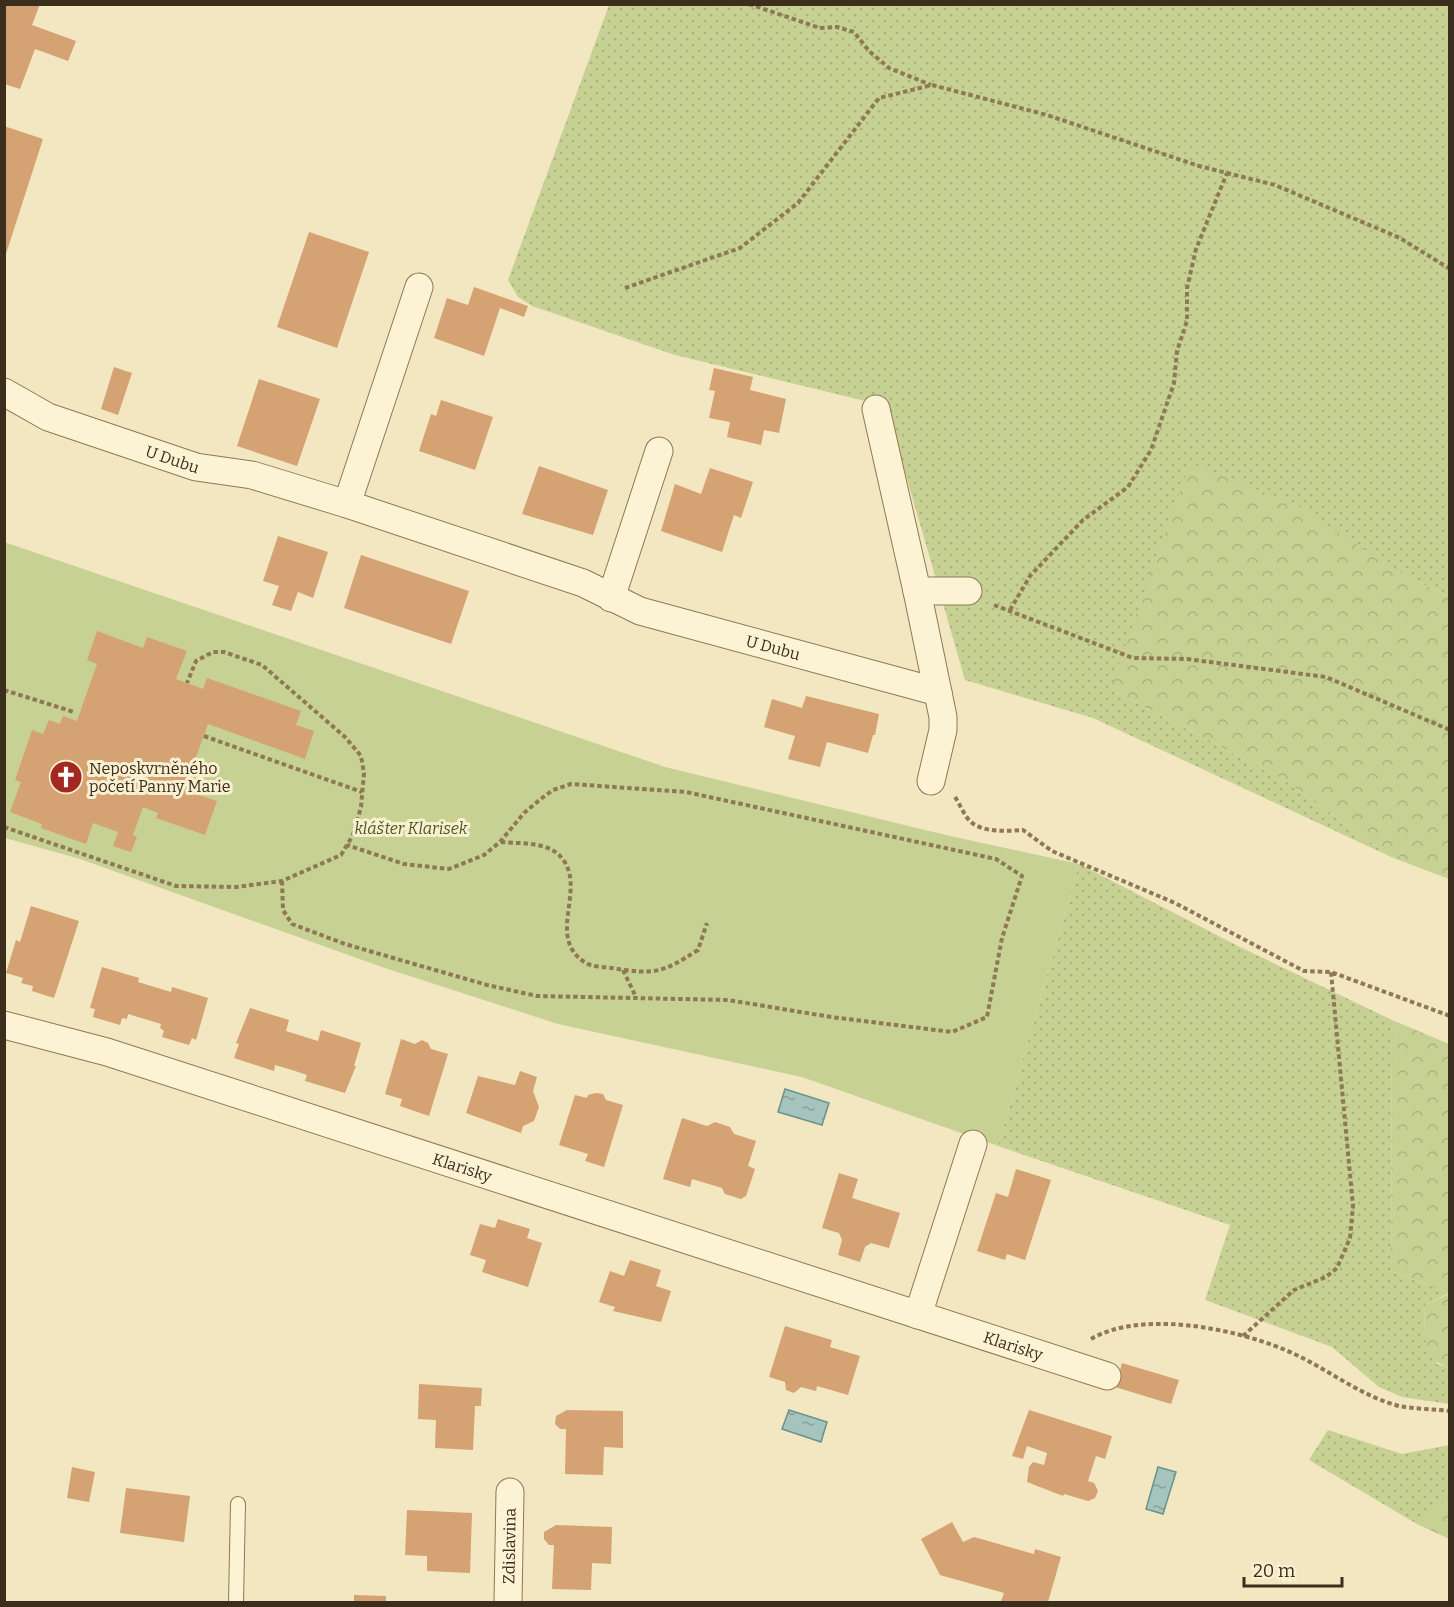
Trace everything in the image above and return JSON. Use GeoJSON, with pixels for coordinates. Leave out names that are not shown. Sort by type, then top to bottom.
{"type":"FeatureCollection","features":[{"type":"Feature","properties":{"kind":"street"},"geometry":{"type":"LineString","coordinates":[[347,504],[419,287]]}},
{"type":"Feature","properties":{"kind":"street","name":"U Dubu"},"geometry":{"type":"LineString","coordinates":[[4,392],[48,417],[195,467],[252,475],[347,504],[583,583],[640,611],[938,692]]}},
{"type":"Feature","properties":{"kind":"street"},"geometry":{"type":"LineString","coordinates":[[876,410],[938,692],[943,730],[931,781]]}},
{"type":"Feature","properties":{"kind":"street"},"geometry":{"type":"LineString","coordinates":[[611,598],[659,451]]}},
{"type":"Feature","properties":{"kind":"street"},"geometry":{"type":"LineString","coordinates":[[917,591],[968,591]]}},
{"type":"Feature","properties":{"kind":"street","name":"Klarisky"},"geometry":{"type":"LineString","coordinates":[[4,1025],[119,1056],[1107,1376]]}},
{"type":"Feature","properties":{"kind":"street"},"geometry":{"type":"LineString","coordinates":[[918,1315],[974,1144]]}},
{"type":"Feature","properties":{"kind":"street","name":"Zdislavina"},"geometry":{"type":"LineString","coordinates":[[508,1602],[510,1492]]}},
{"type":"Feature","properties":{"kind":"lane"},"geometry":{"type":"LineString","coordinates":[[236,1602],[238,1504]]}},
{"type":"Feature","properties":{"kind":"path"},"geometry":{"type":"LineString","coordinates":[[750,4],[820,28],[837,27],[854,32],[869,51],[889,68],[932,85],[1047,115],[1199,166],[1275,185],[1400,238],[1449,269]]}},
{"type":"Feature","properties":{"kind":"path"},"geometry":{"type":"LineString","coordinates":[[625,288],[740,248],[798,203],[879,98],[932,85]]}},
{"type":"Feature","properties":{"kind":"path"},"geometry":{"type":"LineString","coordinates":[[1010,610],[1030,576],[1083,520],[1128,487],[1151,450],[1174,383],[1178,351],[1187,321],[1187,288],[1196,249],[1227,173]]}},
{"type":"Feature","properties":{"kind":"path"},"geometry":{"type":"LineString","coordinates":[[968,591],[969,600],[1010,610],[1133,658],[1187,659],[1326,677],[1449,730]]}},
{"type":"Feature","properties":{"kind":"path"},"geometry":{"type":"LineString","coordinates":[[4,827],[176,886],[236,887],[282,881],[341,855],[358,816],[364,773],[361,756],[336,729],[262,665],[234,654],[213,652],[196,661],[187,683]]}},
{"type":"Feature","properties":{"kind":"path"},"geometry":{"type":"LineString","coordinates":[[4,690],[74,712]]}},
{"type":"Feature","properties":{"kind":"path"},"geometry":{"type":"LineString","coordinates":[[204,736],[362,792]]}},
{"type":"Feature","properties":{"kind":"path"},"geometry":{"type":"LineString","coordinates":[[282,881],[283,910],[292,924],[345,944],[487,985],[537,996],[728,1000],[842,1019],[952,1032],[987,1017],[1002,938],[1022,876],[996,859],[720,798],[615,785],[571,784],[553,790],[524,813],[500,842],[484,855],[448,869],[405,864],[346,846]]}},
{"type":"Feature","properties":{"kind":"path"},"geometry":{"type":"LineString","coordinates":[[955,796],[970,822],[984,828],[1005,831],[1023,830],[1052,851],[1175,903],[1304,971],[1331,972],[1449,1016]]}},
{"type":"Feature","properties":{"kind":"path"},"geometry":{"type":"LineString","coordinates":[[500,842],[548,847],[564,861],[570,876],[566,931],[569,946],[586,963],[653,973],[670,968],[698,950],[707,923]]}},
{"type":"Feature","properties":{"kind":"path"},"geometry":{"type":"LineString","coordinates":[[623,970],[636,997]]}},
{"type":"Feature","properties":{"kind":"path"},"geometry":{"type":"LineString","coordinates":[[1243,1336],[1294,1290],[1326,1277],[1337,1268],[1350,1238],[1353,1206],[1331,972]]}},
{"type":"Feature","properties":{"kind":"path"},"geometry":{"type":"LineString","coordinates":[[1082,1344],[1104,1331],[1135,1325],[1167,1324],[1243,1336],[1285,1350],[1334,1378],[1377,1398],[1400,1406],[1449,1411]]}},
{"type":"Feature","properties":{"kind":"green space"},"geometry":{"type":"Polygon","coordinates":[[[609,5],[1449,5],[1449,597],[1397,571],[1110,689],[1283,779],[1391,857],[1093,718],[965,680],[886,406],[675,355],[532,306],[518,297],[508,280],[609,5]]]}},
{"type":"Feature","properties":{"kind":"green space"},"geometry":{"type":"Polygon","coordinates":[[[1190,463],[1296,505],[1397,571],[1449,597],[1449,879],[1391,857],[1283,779],[1110,689],[1190,463]]]}},
{"type":"Feature","properties":{"kind":"green space","name":"klášter Klarisek"},"geometry":{"type":"Polygon","coordinates":[[[4,542],[665,767],[950,836],[1079,864],[998,1146],[802,1077],[558,1024],[382,967],[80,859],[5,838],[4,542]]]}},
{"type":"Feature","properties":{"kind":"green space"},"geometry":{"type":"Polygon","coordinates":[[[1079,864],[1240,947],[1392,1020],[1391,1271],[1449,1293],[1425,1305],[1424,1329],[1437,1364],[1449,1368],[1449,1404],[1402,1397],[1379,1387],[1332,1347],[1205,1300],[1230,1225],[998,1146],[1079,864]]]}},
{"type":"Feature","properties":{"kind":"green space"},"geometry":{"type":"Polygon","coordinates":[[[1392,1020],[1449,1044],[1449,1293],[1391,1271],[1392,1020]]]}},
{"type":"Feature","properties":{"kind":"green space"},"geometry":{"type":"Polygon","coordinates":[[[1449,1294],[1449,1368],[1440,1364],[1428,1351],[1424,1325],[1425,1305],[1449,1294]]]}},
{"type":"Feature","properties":{"kind":"green space"},"geometry":{"type":"Polygon","coordinates":[[[1328,1430],[1402,1454],[1449,1445],[1449,1498],[1417,1524],[1309,1460],[1328,1430]]]}},
{"type":"Feature","properties":{"kind":"green space"},"geometry":{"type":"Polygon","coordinates":[[[1449,1498],[1449,1539],[1417,1524],[1449,1498]]]}},
{"type":"Feature","properties":{"kind":"water"},"geometry":{"type":"Polygon","coordinates":[[[785,1089],[829,1103],[822,1125],[778,1112],[785,1089]]]}},
{"type":"Feature","properties":{"kind":"water"},"geometry":{"type":"Polygon","coordinates":[[[789,1410],[827,1422],[821,1442],[782,1429],[789,1410]]]}},
{"type":"Feature","properties":{"kind":"water"},"geometry":{"type":"Polygon","coordinates":[[[1158,1467],[1176,1472],[1163,1514],[1146,1509],[1158,1467]]]}},
{"type":"Feature","properties":{"kind":"building"},"geometry":{"type":"Polygon","coordinates":[[[4,4],[40,4],[32,25],[76,41],[68,61],[35,49],[20,89],[4,84],[4,4]]]}},
{"type":"Feature","properties":{"kind":"building"},"geometry":{"type":"Polygon","coordinates":[[[4,126],[43,139],[5,257],[4,257],[4,126]]]}},
{"type":"Feature","properties":{"kind":"building"},"geometry":{"type":"Polygon","coordinates":[[[309,232],[369,252],[337,348],[277,327],[309,232]]]}},
{"type":"Feature","properties":{"kind":"building"},"geometry":{"type":"Polygon","coordinates":[[[474,287],[528,306],[524,317],[500,308],[484,356],[434,338],[447,298],[468,305],[474,287]]]}},
{"type":"Feature","properties":{"kind":"building"},"geometry":{"type":"Polygon","coordinates":[[[114,367],[132,373],[118,415],[101,409],[114,367]]]}},
{"type":"Feature","properties":{"kind":"building"},"geometry":{"type":"Polygon","coordinates":[[[714,368],[753,377],[750,390],[786,399],[779,433],[764,430],[761,445],[727,437],[730,422],[709,418],[715,391],[709,390],[714,368]]]}},
{"type":"Feature","properties":{"kind":"building"},"geometry":{"type":"Polygon","coordinates":[[[259,379],[320,399],[297,466],[237,446],[259,379]]]}},
{"type":"Feature","properties":{"kind":"building"},"geometry":{"type":"Polygon","coordinates":[[[441,400],[493,417],[475,470],[419,451],[431,414],[436,416],[441,400]]]}},
{"type":"Feature","properties":{"kind":"building"},"geometry":{"type":"Polygon","coordinates":[[[539,466],[608,490],[593,535],[522,514],[539,466]]]}},
{"type":"Feature","properties":{"kind":"building"},"geometry":{"type":"Polygon","coordinates":[[[710,468],[753,482],[741,518],[734,515],[722,552],[661,531],[675,484],[701,494],[710,468]]]}},
{"type":"Feature","properties":{"kind":"building"},"geometry":{"type":"Polygon","coordinates":[[[278,536],[328,552],[313,598],[298,592],[291,611],[272,605],[279,586],[263,581],[278,536]]]}},
{"type":"Feature","properties":{"kind":"building"},"geometry":{"type":"Polygon","coordinates":[[[361,555],[469,591],[451,644],[344,608],[361,555]]]}},
{"type":"Feature","properties":{"kind":"building"},"geometry":{"type":"Polygon","coordinates":[[[97,631],[143,648],[147,637],[187,651],[176,679],[203,689],[207,678],[301,711],[296,725],[314,731],[305,759],[208,724],[184,790],[217,801],[205,835],[156,818],[158,813],[143,807],[133,835],[137,837],[131,852],[113,846],[118,832],[93,823],[86,844],[41,828],[42,824],[10,812],[21,782],[15,780],[32,730],[43,734],[49,720],[60,724],[63,716],[77,721],[97,664],[87,660],[97,631]]]}},
{"type":"Feature","properties":{"kind":"building"},"geometry":{"type":"Polygon","coordinates":[[[806,696],[879,714],[875,735],[873,735],[868,753],[827,742],[820,767],[788,759],[795,736],[764,727],[772,699],[802,708],[806,696]]]}},
{"type":"Feature","properties":{"kind":"building"},"geometry":{"type":"Polygon","coordinates":[[[31,906],[79,921],[54,998],[32,991],[33,986],[21,983],[23,978],[6,973],[16,940],[20,942],[31,906]]]}},
{"type":"Feature","properties":{"kind":"building"},"geometry":{"type":"Polygon","coordinates":[[[102,967],[139,978],[138,982],[171,992],[172,987],[208,998],[196,1040],[192,1038],[189,1045],[162,1037],[164,1031],[160,1028],[161,1024],[128,1014],[127,1019],[122,1018],[120,1025],[93,1017],[95,1009],[90,1008],[102,967]]]}},
{"type":"Feature","properties":{"kind":"building"},"geometry":{"type":"Polygon","coordinates":[[[250,1008],[289,1020],[286,1031],[318,1041],[321,1030],[361,1043],[354,1066],[356,1066],[345,1093],[305,1081],[307,1075],[292,1070],[275,1065],[274,1071],[234,1058],[239,1044],[236,1043],[250,1008]]]}},
{"type":"Feature","properties":{"kind":"building"},"geometry":{"type":"Polygon","coordinates":[[[401,1039],[415,1044],[422,1040],[428,1043],[431,1049],[448,1054],[429,1116],[400,1106],[402,1099],[385,1094],[401,1039]]]}},
{"type":"Feature","properties":{"kind":"building"},"geometry":{"type":"Polygon","coordinates":[[[520,1071],[537,1077],[533,1091],[539,1107],[534,1121],[523,1126],[521,1133],[466,1113],[478,1076],[515,1085],[520,1071]]]}},
{"type":"Feature","properties":{"kind":"building"},"geometry":{"type":"Polygon","coordinates":[[[603,1094],[606,1100],[623,1105],[604,1167],[585,1161],[588,1154],[559,1145],[575,1095],[587,1098],[588,1095],[603,1094]]]}},
{"type":"Feature","properties":{"kind":"building"},"geometry":{"type":"Polygon","coordinates":[[[682,1118],[707,1126],[715,1122],[730,1127],[734,1134],[756,1141],[748,1166],[755,1169],[746,1196],[741,1199],[725,1194],[722,1188],[692,1179],[690,1187],[663,1179],[682,1118]]]}},
{"type":"Feature","properties":{"kind":"building"},"geometry":{"type":"Polygon","coordinates":[[[1016,1169],[1051,1180],[1025,1260],[1007,1254],[1005,1260],[977,1251],[996,1193],[1008,1197],[1016,1169]]]}},
{"type":"Feature","properties":{"kind":"building"},"geometry":{"type":"Polygon","coordinates":[[[839,1173],[858,1179],[852,1198],[900,1213],[889,1248],[871,1243],[865,1247],[860,1262],[838,1255],[842,1240],[839,1233],[822,1228],[839,1173]]]}},
{"type":"Feature","properties":{"kind":"building"},"geometry":{"type":"Polygon","coordinates":[[[498,1219],[530,1229],[527,1238],[542,1243],[528,1287],[482,1272],[486,1260],[470,1255],[480,1224],[495,1228],[498,1219]]]}},
{"type":"Feature","properties":{"kind":"building"},"geometry":{"type":"Polygon","coordinates":[[[630,1260],[661,1270],[656,1286],[671,1291],[661,1322],[613,1311],[615,1307],[599,1302],[610,1271],[624,1276],[630,1260]]]}},
{"type":"Feature","properties":{"kind":"building"},"geometry":{"type":"Polygon","coordinates":[[[785,1326],[832,1340],[830,1347],[860,1356],[848,1395],[817,1386],[816,1391],[801,1387],[794,1393],[786,1390],[785,1382],[769,1377],[785,1326]]]}},
{"type":"Feature","properties":{"kind":"building"},"geometry":{"type":"Polygon","coordinates":[[[1122,1363],[1179,1380],[1171,1404],[1115,1387],[1122,1363]]]}},
{"type":"Feature","properties":{"kind":"building"},"geometry":{"type":"Polygon","coordinates":[[[419,1384],[482,1388],[481,1406],[475,1406],[473,1450],[435,1448],[436,1420],[418,1419],[419,1384]]]}},
{"type":"Feature","properties":{"kind":"building"},"geometry":{"type":"Polygon","coordinates":[[[567,1410],[623,1411],[623,1448],[604,1447],[603,1475],[565,1474],[566,1429],[560,1429],[555,1424],[556,1416],[567,1410]]]}},
{"type":"Feature","properties":{"kind":"building"},"geometry":{"type":"Polygon","coordinates":[[[1029,1410],[1112,1436],[1105,1459],[1096,1456],[1088,1481],[1094,1483],[1098,1491],[1095,1498],[1088,1501],[1064,1494],[1063,1496],[1027,1482],[1029,1467],[1033,1462],[1044,1465],[1047,1453],[1027,1446],[1023,1459],[1012,1456],[1029,1410]]]}},
{"type":"Feature","properties":{"kind":"building"},"geometry":{"type":"Polygon","coordinates":[[[72,1467],[95,1472],[89,1502],[67,1498],[72,1467]]]}},
{"type":"Feature","properties":{"kind":"building"},"geometry":{"type":"Polygon","coordinates":[[[126,1488],[190,1496],[184,1542],[120,1533],[126,1488]]]}},
{"type":"Feature","properties":{"kind":"building"},"geometry":{"type":"Polygon","coordinates":[[[407,1510],[472,1513],[470,1573],[427,1571],[427,1556],[405,1555],[407,1510]]]}},
{"type":"Feature","properties":{"kind":"building"},"geometry":{"type":"Polygon","coordinates":[[[952,1522],[963,1542],[974,1537],[1034,1554],[1035,1549],[1061,1557],[1048,1602],[1001,1601],[1004,1593],[940,1575],[921,1539],[952,1522]]]}},
{"type":"Feature","properties":{"kind":"building"},"geometry":{"type":"Polygon","coordinates":[[[556,1525],[612,1527],[611,1564],[592,1563],[591,1590],[552,1589],[554,1545],[549,1545],[544,1539],[544,1532],[556,1525]]]}},
{"type":"Feature","properties":{"kind":"building"},"geometry":{"type":"Polygon","coordinates":[[[354,1595],[386,1596],[386,1602],[354,1602],[354,1595]]]}},
{"type":"Feature","properties":{"kind":"place","name":"Neposkvrněného početí Panny Marie"},"geometry":{"type":"Point","coordinates":[66,777]}}]}
